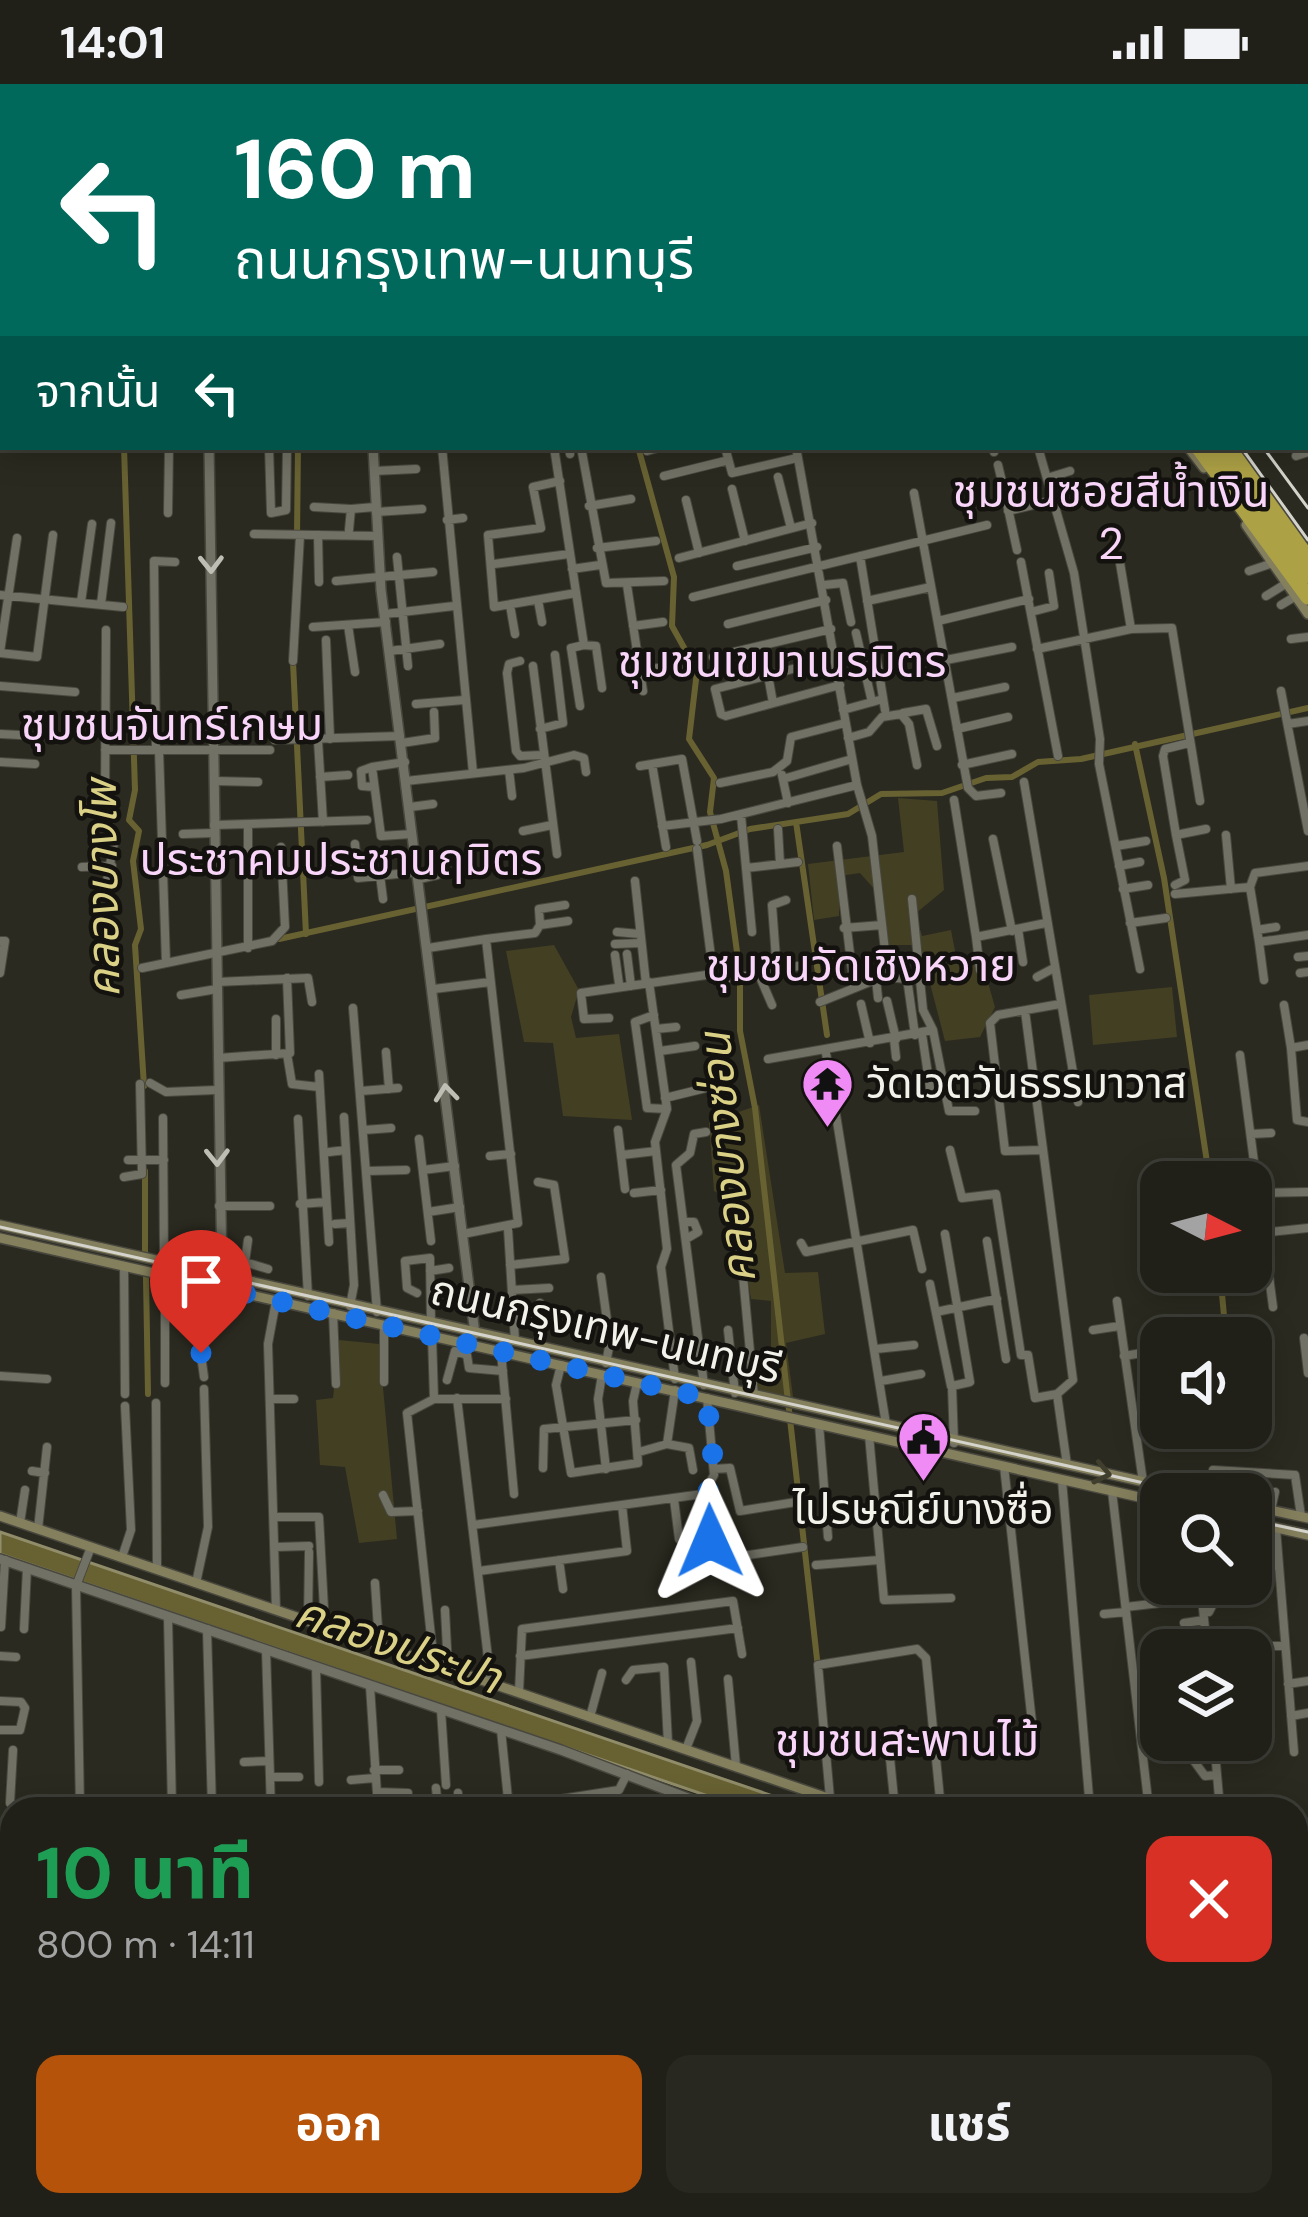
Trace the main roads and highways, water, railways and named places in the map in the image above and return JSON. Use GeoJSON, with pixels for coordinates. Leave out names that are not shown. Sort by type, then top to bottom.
{"type":"FeatureCollection","features":[{"type":"Feature","properties":{"kind":"highway"},"geometry":{"type":"LineString","coordinates":[[1208,450],[1308,577]]}},
{"type":"Feature","properties":{"kind":"highway"},"geometry":{"type":"LineString","coordinates":[[1208,450],[1302,597]]}},
{"type":"Feature","properties":{"kind":"highway"},"geometry":{"type":"LineString","coordinates":[[1230,450],[1308,558]]}},
{"type":"Feature","properties":{"kind":"main road"},"geometry":{"type":"LineString","coordinates":[[1190,450],[1302,597],[1308,614]]}},
{"type":"Feature","properties":{"kind":"main road","name":"ถนนกรุงเทพ-นนทบุรี"},"geometry":{"type":"LineString","coordinates":[[0,1225],[166,1268],[203,1284],[384,1325],[431,1330]]}},
{"type":"Feature","properties":{"kind":"main road","name":"ถนนกรุงเทพ-นนทบุรี"},"geometry":{"type":"LineString","coordinates":[[0,1238],[124,1266],[222,1276],[475,1340],[515,1343],[606,1363],[707,1398],[1140,1497]]}},
{"type":"Feature","properties":{"kind":"main road","name":"ถนนกรุงเทพ-นนทบุรี"},"geometry":{"type":"LineString","coordinates":[[475,1340],[501,1351],[637,1383],[704,1385],[1140,1481]]}},
{"type":"Feature","properties":{"kind":"main road"},"geometry":{"type":"LineString","coordinates":[[1004,1466],[1006,1453]]}},
{"type":"Feature","properties":{"kind":"main road"},"geometry":{"type":"LineString","coordinates":[[1272,1510],[1304,1517]]}},
{"type":"Feature","properties":{"kind":"main road"},"geometry":{"type":"LineString","coordinates":[[0,1516],[827,1797]]}},
{"type":"Feature","properties":{"kind":"main road"},"geometry":{"type":"LineString","coordinates":[[1272,1527],[1308,1535]]}},
{"type":"Feature","properties":{"kind":"waterway","name":"คลองบางโพ"},"geometry":{"type":"LineString","coordinates":[[124,450],[135,790],[129,820],[139,831],[133,861],[141,929],[135,945],[144,1086]]}},
{"type":"Feature","properties":{"kind":"waterway"},"geometry":{"type":"LineString","coordinates":[[297,535],[298,450]]}},
{"type":"Feature","properties":{"kind":"waterway","name":"คลองบางซ่อน"},"geometry":{"type":"LineString","coordinates":[[639,450],[674,577],[672,626],[697,671],[689,739],[714,778],[710,812],[726,871],[740,974],[740,1031],[755,1108],[818,1668]]}},
{"type":"Feature","properties":{"kind":"waterway"},"geometry":{"type":"LineString","coordinates":[[293,662],[306,934]]}},
{"type":"Feature","properties":{"kind":"waterway"},"geometry":{"type":"LineString","coordinates":[[279,939],[707,845],[750,829],[848,814],[881,794],[942,793],[986,778],[1012,777],[1038,762],[1081,759],[1308,708]]}},
{"type":"Feature","properties":{"kind":"waterway"},"geometry":{"type":"LineString","coordinates":[[1135,744],[1164,878],[1207,1161]]}},
{"type":"Feature","properties":{"kind":"waterway"},"geometry":{"type":"LineString","coordinates":[[796,822],[827,1035]]}},
{"type":"Feature","properties":{"kind":"waterway","name":"คลองบางโพ"},"geometry":{"type":"LineString","coordinates":[[145,1171],[145,1257]]}},
{"type":"Feature","properties":{"kind":"waterway","name":"คลองบางโพ"},"geometry":{"type":"LineString","coordinates":[[146,1277],[148,1394]]}},
{"type":"Feature","properties":{"kind":"waterway"},"geometry":{"type":"LineString","coordinates":[[1222,1293],[1224,1316]]}},
{"type":"Feature","properties":{"kind":"railway"},"geometry":{"type":"LineString","coordinates":[[1243,450],[1308,540]]}},
{"type":"Feature","properties":{"kind":"railway"},"geometry":{"type":"LineString","coordinates":[[1265,450],[1308,508]]}},
{"type":"Feature","properties":{"kind":"railway"},"geometry":{"type":"LineString","coordinates":[[0,1227],[1140,1482]]}},
{"type":"Feature","properties":{"kind":"railway"},"geometry":{"type":"LineString","coordinates":[[1272,1524],[1308,1532]]}},
{"type":"Feature","properties":{"kind":"place","name":"วัดเวตวันธรรมาวาส"},"geometry":{"type":"Point","coordinates":[827,1129]}},
{"type":"Feature","properties":{"kind":"place","name":"ไปรษณีย์บางซื่อ"},"geometry":{"type":"Point","coordinates":[923,1483]}},
{"type":"Feature","properties":{"kind":"district","name":"ชุมชนซอยสีน้ำเงิน 2"},"geometry":{"type":"Point","coordinates":[1111,517]}},
{"type":"Feature","properties":{"kind":"district","name":"ชุมชนเขมาเนรมิตร"},"geometry":{"type":"Point","coordinates":[782,661]}},
{"type":"Feature","properties":{"kind":"district","name":"ชุมชนจันทร์เกษม"},"geometry":{"type":"Point","coordinates":[172,724]}},
{"type":"Feature","properties":{"kind":"district","name":"ประชาคมประชานฤมิตร"},"geometry":{"type":"Point","coordinates":[341,859]}},
{"type":"Feature","properties":{"kind":"district","name":"ชุมชนวัดเชิงหวาย"},"geometry":{"type":"Point","coordinates":[861,965]}},
{"type":"Feature","properties":{"kind":"district","name":"ชุมชนสะพานไม้"},"geometry":{"type":"Point","coordinates":[907,1740]}},
{"type":"Feature","properties":{"kind":"water label","name":"คลองประปา"},"geometry":{"type":"Point","coordinates":[398,1645]}}]}
